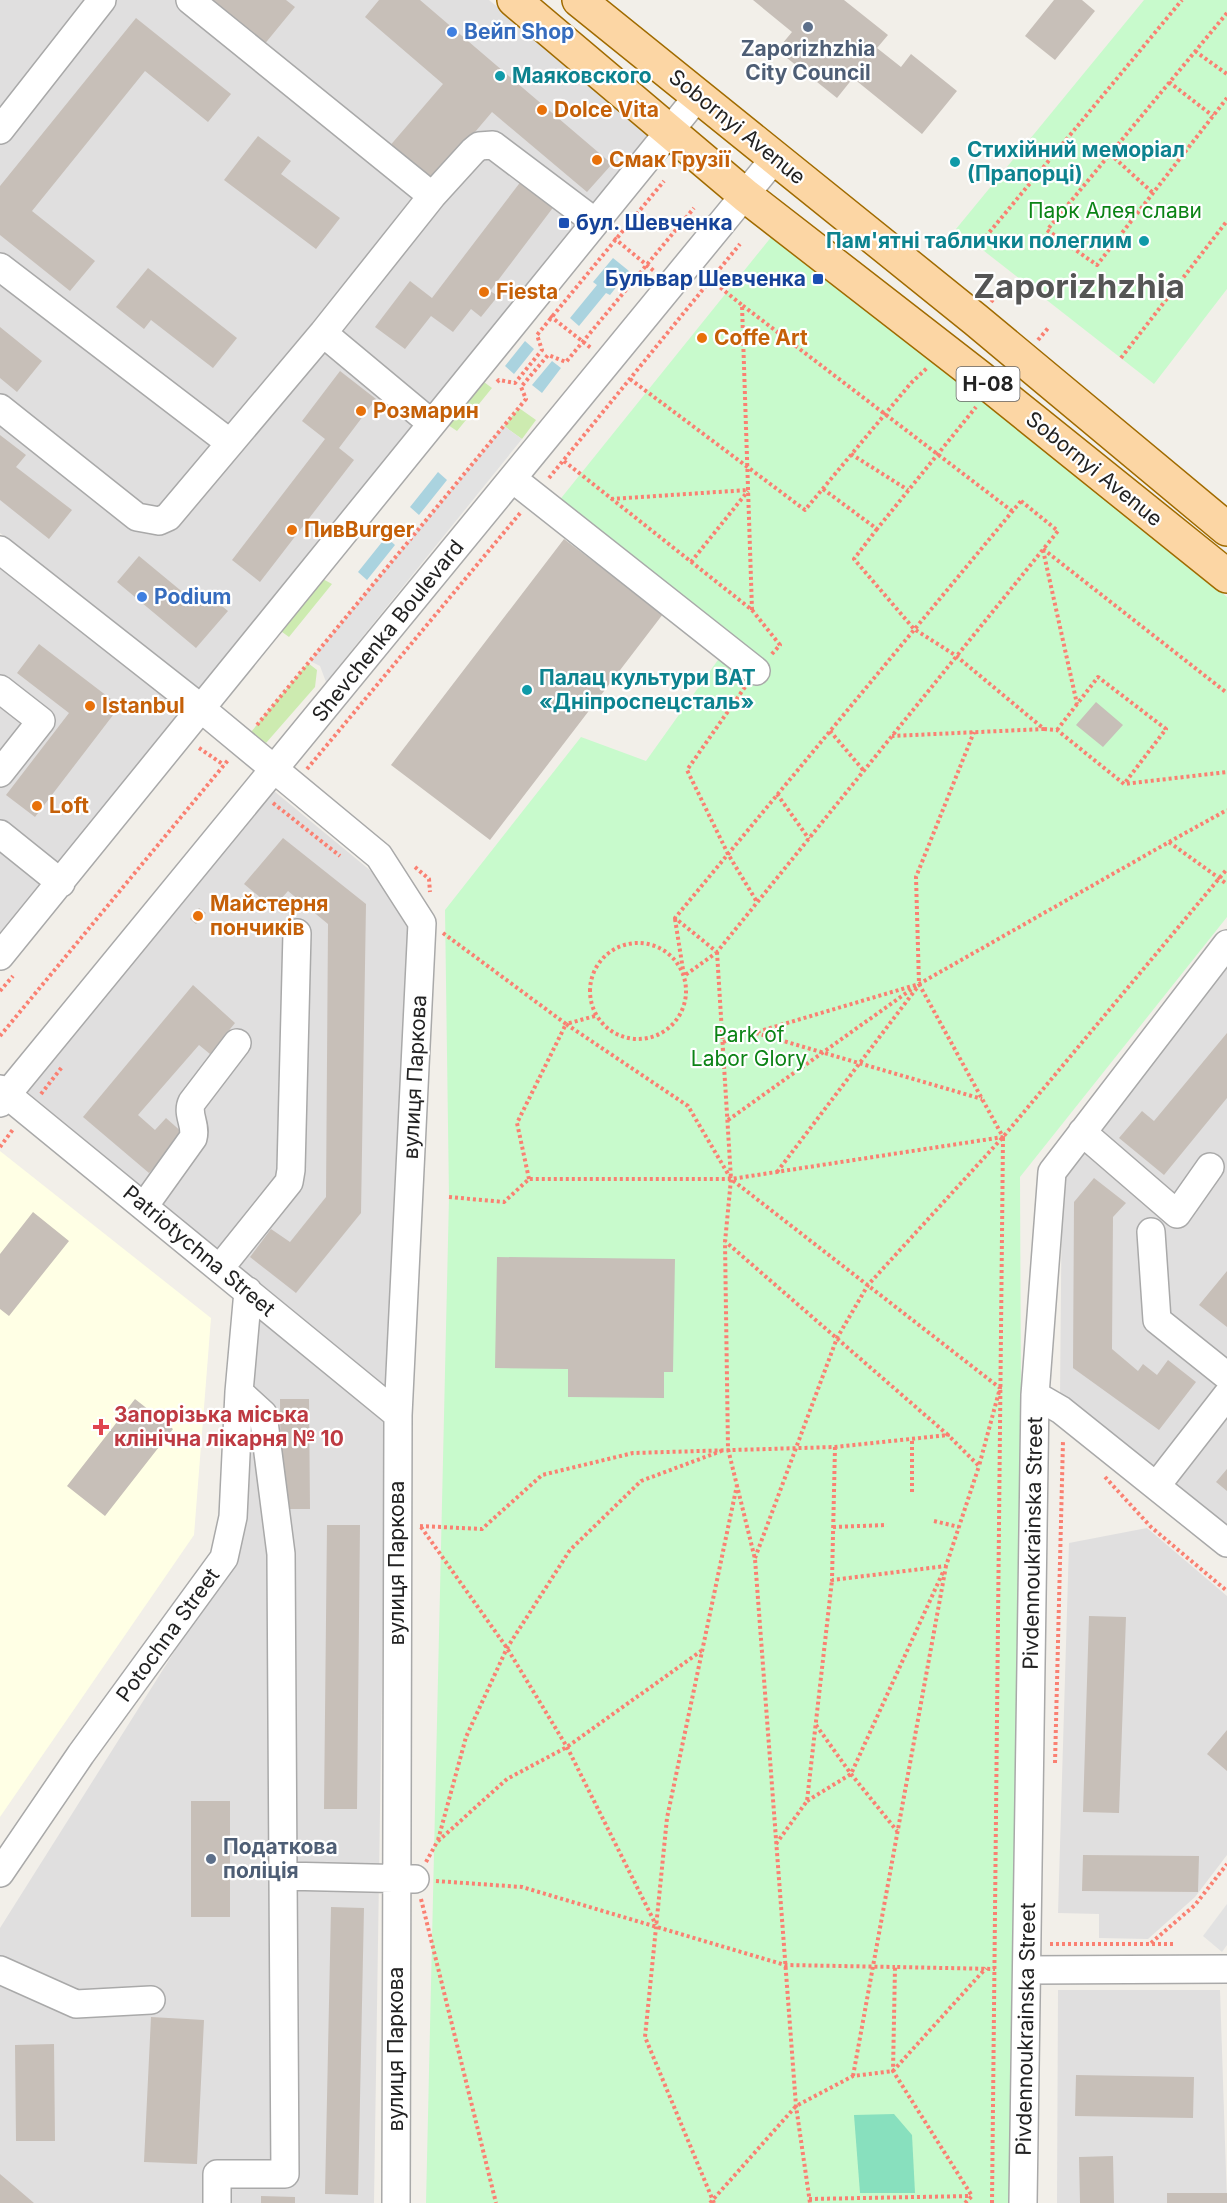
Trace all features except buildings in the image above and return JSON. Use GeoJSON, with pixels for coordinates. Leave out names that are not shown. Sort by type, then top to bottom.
{"type":"FeatureCollection","features":[{"type":"Feature","properties":{"kind":"main road","name":"Sobornyi Avenue"},"geometry":{"type":"LineString","coordinates":[[514,0],[672,130],[746,196],[992,387],[1227,576]]}},
{"type":"Feature","properties":{"kind":"main road","name":"Sobornyi Avenue"},"geometry":{"type":"LineString","coordinates":[[579,0],[976,320],[1227,529]]}},
{"type":"Feature","properties":{"kind":"street"},"geometry":{"type":"LineString","coordinates":[[0,130],[102,0]]}},
{"type":"Feature","properties":{"kind":"street"},"geometry":{"type":"LineString","coordinates":[[190,0],[432,196]]}},
{"type":"Feature","properties":{"kind":"street"},"geometry":{"type":"LineString","coordinates":[[0,956],[430,423],[698,96]]}},
{"type":"Feature","properties":{"kind":"street"},"geometry":{"type":"LineString","coordinates":[[0,408],[137,517],[150,521],[168,517],[323,333],[432,196],[473,151],[479,147],[493,145],[595,222]]}},
{"type":"Feature","properties":{"kind":"street","name":"Shevchenka Boulevard"},"geometry":{"type":"LineString","coordinates":[[2,1096],[513,479],[775,158]]}},
{"type":"Feature","properties":{"kind":"street"},"geometry":{"type":"LineString","coordinates":[[0,267],[230,443]]}},
{"type":"Feature","properties":{"kind":"street"},"geometry":{"type":"LineString","coordinates":[[323,333],[430,423]]}},
{"type":"Feature","properties":{"kind":"street"},"geometry":{"type":"LineString","coordinates":[[513,479],[756,671]]}},
{"type":"Feature","properties":{"kind":"street"},"geometry":{"type":"LineString","coordinates":[[0,550],[201,709],[379,856],[422,923]]}},
{"type":"Feature","properties":{"kind":"street"},"geometry":{"type":"LineString","coordinates":[[0,689],[41,721],[0,773]]}},
{"type":"Feature","properties":{"kind":"street"},"geometry":{"type":"LineString","coordinates":[[0,834],[61,883]]}},
{"type":"Feature","properties":{"kind":"street","name":"вулиця Паркова"},"geometry":{"type":"LineString","coordinates":[[396,2203],[409,1887],[398,1415],[422,923]]}},
{"type":"Feature","properties":{"kind":"street"},"geometry":{"type":"LineString","coordinates":[[219,1268],[289,1182],[297,933]]}},
{"type":"Feature","properties":{"kind":"street","name":"Pivdennoukrainska Street"},"geometry":{"type":"LineString","coordinates":[[1023,2203],[1035,1395],[1052,1172],[1227,944]]}},
{"type":"Feature","properties":{"kind":"street"},"geometry":{"type":"LineString","coordinates":[[144,1205],[193,1138],[194,1128],[189,1111],[192,1102],[237,1043]]}},
{"type":"Feature","properties":{"kind":"street","name":"Patriotychna Street"},"geometry":{"type":"LineString","coordinates":[[2,1096],[144,1205],[398,1415]]}},
{"type":"Feature","properties":{"kind":"street"},"geometry":{"type":"LineString","coordinates":[[1082,1132],[1177,1214],[1210,1167]]}},
{"type":"Feature","properties":{"kind":"street"},"geometry":{"type":"LineString","coordinates":[[1151,1232],[1157,1320],[1227,1376]]}},
{"type":"Feature","properties":{"kind":"street","name":"Potochna Street"},"geometry":{"type":"LineString","coordinates":[[0,1873],[81,1754],[225,1558],[233,1517],[238,1392],[248,1291]]}},
{"type":"Feature","properties":{"kind":"street"},"geometry":{"type":"LineString","coordinates":[[217,2203],[217,2174],[285,2174],[281,1554],[263,1414],[238,1392]]}},
{"type":"Feature","properties":{"kind":"street"},"geometry":{"type":"LineString","coordinates":[[1035,1395],[1061,1410],[1227,1543]]}},
{"type":"Feature","properties":{"kind":"street"},"geometry":{"type":"LineString","coordinates":[[1157,1485],[1227,1395]]}},
{"type":"Feature","properties":{"kind":"street"},"geometry":{"type":"LineString","coordinates":[[283,1876],[409,1887]]}},
{"type":"Feature","properties":{"kind":"street"},"geometry":{"type":"LineString","coordinates":[[1028,1970],[1215,1962]]}},
{"type":"Feature","properties":{"kind":"street"},"geometry":{"type":"LineString","coordinates":[[0,1970],[76,2004],[151,2000]]}},
{"type":"Feature","properties":{"kind":"path"},"geometry":{"type":"LineString","coordinates":[[978,246],[1182,0]]}},
{"type":"Feature","properties":{"kind":"path"},"geometry":{"type":"LineString","coordinates":[[1227,13],[1047,230],[1097,265],[1227,98]]}},
{"type":"Feature","properties":{"kind":"path"},"geometry":{"type":"LineString","coordinates":[[1195,51],[1227,74]]}},
{"type":"Feature","properties":{"kind":"path"},"geometry":{"type":"LineString","coordinates":[[1169,82],[1213,116]]}},
{"type":"Feature","properties":{"kind":"path"},"geometry":{"type":"LineString","coordinates":[[1110,154],[1153,193]]}},
{"type":"Feature","properties":{"kind":"path"},"geometry":{"type":"LineString","coordinates":[[0,1036],[526,399],[521,387],[548,355],[567,362],[694,208]]}},
{"type":"Feature","properties":{"kind":"path"},"geometry":{"type":"LineString","coordinates":[[1121,358],[1227,221]]}},
{"type":"Feature","properties":{"kind":"path"},"geometry":{"type":"LineString","coordinates":[[595,222],[692,303]]}},
{"type":"Feature","properties":{"kind":"path"},"geometry":{"type":"LineString","coordinates":[[302,775],[740,244]]}},
{"type":"Feature","properties":{"kind":"path"},"geometry":{"type":"LineString","coordinates":[[711,280],[1012,511]]}},
{"type":"Feature","properties":{"kind":"path"},"geometry":{"type":"LineString","coordinates":[[976,320],[1002,289]]}},
{"type":"Feature","properties":{"kind":"path"},"geometry":{"type":"LineString","coordinates":[[531,300],[630,379],[805,510],[911,383],[945,350]]}},
{"type":"Feature","properties":{"kind":"path"},"geometry":{"type":"LineString","coordinates":[[742,305],[752,610]]}},
{"type":"Feature","properties":{"kind":"path"},"geometry":{"type":"LineString","coordinates":[[1022,358],[1049,327]]}},
{"type":"Feature","properties":{"kind":"path"},"geometry":{"type":"LineString","coordinates":[[992,387],[854,559],[914,629],[955,655],[1044,729]]}},
{"type":"Feature","properties":{"kind":"path"},"geometry":{"type":"LineString","coordinates":[[851,454],[908,490]]}},
{"type":"Feature","properties":{"kind":"path"},"geometry":{"type":"LineString","coordinates":[[564,460],[752,610],[780,645],[756,671],[687,770],[728,854],[758,902]]}},
{"type":"Feature","properties":{"kind":"path"},"geometry":{"type":"LineString","coordinates":[[823,489],[877,529]]}},
{"type":"Feature","properties":{"kind":"path"},"geometry":{"type":"LineString","coordinates":[[611,499],[748,490]]}},
{"type":"Feature","properties":{"kind":"path"},"geometry":{"type":"LineString","coordinates":[[691,562],[748,490]]}},
{"type":"Feature","properties":{"kind":"path"},"geometry":{"type":"LineString","coordinates":[[684,976],[674,958],[658,946],[638,942],[618,946],[601,958],[591,976],[589,996],[595,1016],[608,1031],[627,1039],[648,1039],[666,1031],[680,1016],[686,996],[684,976],[675,918],[1021,501],[1058,531],[955,655],[717,952],[684,976]]}},
{"type":"Feature","properties":{"kind":"path"},"geometry":{"type":"LineString","coordinates":[[1043,549],[1227,693]]}},
{"type":"Feature","properties":{"kind":"path"},"geometry":{"type":"LineString","coordinates":[[1043,549],[1077,705]]}},
{"type":"Feature","properties":{"kind":"path"},"geometry":{"type":"LineString","coordinates":[[1057,730],[1098,677],[1166,729],[1124,784]]}},
{"type":"Feature","properties":{"kind":"path"},"geometry":{"type":"LineString","coordinates":[[891,736],[1057,730],[1124,784],[1227,772]]}},
{"type":"Feature","properties":{"kind":"path"},"geometry":{"type":"LineString","coordinates":[[830,731],[864,771]]}},
{"type":"Feature","properties":{"kind":"path"},"geometry":{"type":"LineString","coordinates":[[974,732],[916,877],[919,984],[1003,1137]]}},
{"type":"Feature","properties":{"kind":"path"},"geometry":{"type":"LineString","coordinates":[[199,748],[224,765]]}},
{"type":"Feature","properties":{"kind":"path"},"geometry":{"type":"LineString","coordinates":[[777,794],[809,839]]}},
{"type":"Feature","properties":{"kind":"path"},"geometry":{"type":"LineString","coordinates":[[271,801],[343,858]]}},
{"type":"Feature","properties":{"kind":"path"},"geometry":{"type":"LineString","coordinates":[[728,1120],[919,984],[1227,810]]}},
{"type":"Feature","properties":{"kind":"path"},"geometry":{"type":"LineString","coordinates":[[1168,842],[1227,884]]}},
{"type":"Feature","properties":{"kind":"path"},"geometry":{"type":"LineString","coordinates":[[410,864],[429,879],[431,898]]}},
{"type":"Feature","properties":{"kind":"path"},"geometry":{"type":"LineString","coordinates":[[675,918],[717,952],[731,1179],[725,1242],[728,1449],[738,1482],[755,1559],[796,2106],[809,2201],[972,2196]]}},
{"type":"Feature","properties":{"kind":"path"},"geometry":{"type":"LineString","coordinates":[[422,923],[435,927],[566,1024],[688,1106],[731,1179],[1000,1388],[979,1466],[946,1566],[851,1774],[807,1801],[776,1844]]}},
{"type":"Feature","properties":{"kind":"path"},"geometry":{"type":"LineString","coordinates":[[723,1042],[919,984]]}},
{"type":"Feature","properties":{"kind":"path"},"geometry":{"type":"LineString","coordinates":[[777,1172],[919,984]]}},
{"type":"Feature","properties":{"kind":"path"},"geometry":{"type":"LineString","coordinates":[[529,1179],[517,1123],[566,1024],[595,1016]]}},
{"type":"Feature","properties":{"kind":"path"},"geometry":{"type":"LineString","coordinates":[[754,1033],[983,1099]]}},
{"type":"Feature","properties":{"kind":"path"},"geometry":{"type":"LineString","coordinates":[[0,1147],[16,1126]]}},
{"type":"Feature","properties":{"kind":"path"},"geometry":{"type":"LineString","coordinates":[[449,1197],[504,1202],[529,1179],[731,1179],[1003,1137]]}},
{"type":"Feature","properties":{"kind":"path"},"geometry":{"type":"LineString","coordinates":[[755,1559],[837,1338],[868,1285],[1003,1137]]}},
{"type":"Feature","properties":{"kind":"path"},"geometry":{"type":"LineString","coordinates":[[725,1242],[948,1435],[979,1466]]}},
{"type":"Feature","properties":{"kind":"path"},"geometry":{"type":"LineString","coordinates":[[1054,1765],[1063,1430]]}},
{"type":"Feature","properties":{"kind":"path"},"geometry":{"type":"LineString","coordinates":[[420,1526],[482,1529],[542,1475],[633,1453],[835,1448],[948,1435]]}},
{"type":"Feature","properties":{"kind":"path"},"geometry":{"type":"LineString","coordinates":[[912,1438],[912,1492]]}},
{"type":"Feature","properties":{"kind":"path"},"geometry":{"type":"LineString","coordinates":[[807,1801],[832,1580],[835,1448]]}},
{"type":"Feature","properties":{"kind":"path"},"geometry":{"type":"LineString","coordinates":[[437,1842],[466,1737],[507,1648],[570,1550],[641,1482],[728,1449]]}},
{"type":"Feature","properties":{"kind":"path"},"geometry":{"type":"LineString","coordinates":[[1103,1474],[1151,1527],[1227,1591]]}},
{"type":"Feature","properties":{"kind":"path"},"geometry":{"type":"LineString","coordinates":[[738,1482],[667,1818],[645,2037],[712,2202],[796,2106],[853,2076],[893,2071],[986,1968]]}},
{"type":"Feature","properties":{"kind":"path"},"geometry":{"type":"LineString","coordinates":[[420,1538],[421,1514]]}},
{"type":"Feature","properties":{"kind":"path"},"geometry":{"type":"LineString","coordinates":[[934,1521],[959,1527]]}},
{"type":"Feature","properties":{"kind":"path"},"geometry":{"type":"LineString","coordinates":[[833,1527],[887,1525]]}},
{"type":"Feature","properties":{"kind":"path"},"geometry":{"type":"LineString","coordinates":[[420,1526],[507,1648],[567,1747],[656,1926]]}},
{"type":"Feature","properties":{"kind":"path"},"geometry":{"type":"LineString","coordinates":[[832,1580],[946,1566]]}},
{"type":"Feature","properties":{"kind":"path"},"geometry":{"type":"LineString","coordinates":[[853,2076],[946,1566]]}},
{"type":"Feature","properties":{"kind":"path"},"geometry":{"type":"LineString","coordinates":[[496,2203],[409,1887],[437,1842],[507,1779],[567,1747],[702,1651]]}},
{"type":"Feature","properties":{"kind":"path"},"geometry":{"type":"LineString","coordinates":[[816,1724],[851,1774],[897,1832]]}},
{"type":"Feature","properties":{"kind":"path"},"geometry":{"type":"LineString","coordinates":[[1050,1932],[1050,1944],[1150,1944],[1195,1905],[1227,1864]]}},
{"type":"Feature","properties":{"kind":"path"},"geometry":{"type":"LineString","coordinates":[[409,1887],[522,1887],[785,1965],[995,1969]]}},
{"type":"Feature","properties":{"kind":"path"},"geometry":{"type":"LineString","coordinates":[[895,1967],[893,2071],[972,2196]]}},
{"type":"Feature","properties":{"kind":"path"},"geometry":{"type":"LineString","coordinates":[[965,2203],[972,2196]]}},
{"type":"Feature","properties":{"kind":"shaded area"},"geometry":{"type":"Polygon","coordinates":[[[0,0],[489,0],[653,135],[199,690],[0,533],[0,0]]]}},
{"type":"Feature","properties":{"kind":"shaded area"},"geometry":{"type":"Polygon","coordinates":[[[504,426],[522,439],[326,682],[320,666],[310,661],[504,426]]]}},
{"type":"Feature","properties":{"kind":"shaded area"},"geometry":{"type":"Polygon","coordinates":[[[0,563],[183,710],[0,941],[0,563]]]}},
{"type":"Feature","properties":{"kind":"shaded area"},"geometry":{"type":"Polygon","coordinates":[[[274,791],[371,871],[408,919],[389,1393],[22,1095],[274,791]]]}},
{"type":"Feature","properties":{"kind":"shaded area"},"geometry":{"type":"Polygon","coordinates":[[[1227,958],[1227,1529],[1060,1398],[1062,1176],[1227,958]]]}},
{"type":"Feature","properties":{"kind":"shaded area","name":"Запорізька міська клінічна лікарня № 10"},"geometry":{"type":"Polygon","coordinates":[[[0,1151],[211,1318],[194,1535],[0,1817],[0,1151]]]}},
{"type":"Feature","properties":{"kind":"shaded area"},"geometry":{"type":"Polygon","coordinates":[[[260,1316],[386,1422],[374,2203],[0,2203],[0,1928],[234,1557],[260,1316]]]}},
{"type":"Feature","properties":{"kind":"shaded area"},"geometry":{"type":"Polygon","coordinates":[[[1147,1528],[1227,1596],[1227,1855],[1195,1897],[1148,1939],[1099,1938],[1099,1914],[1058,1913],[1069,1543],[1147,1528]]]}},
{"type":"Feature","properties":{"kind":"shaded area"},"geometry":{"type":"Polygon","coordinates":[[[1227,1904],[1227,1945],[1222,1952],[1203,1936],[1227,1904]]]}},
{"type":"Feature","properties":{"kind":"shaded area"},"geometry":{"type":"Polygon","coordinates":[[[1058,1990],[1220,1990],[1227,2203],[1057,2203],[1058,1990]]]}},
{"type":"Feature","properties":{"kind":"green space","name":"Парк Алея слави"},"geometry":{"type":"Polygon","coordinates":[[[1144,0],[1227,0],[1227,289],[1154,384],[956,229],[1144,0]]]}},
{"type":"Feature","properties":{"kind":"green space","name":"Park of Labor Glory"},"geometry":{"type":"Polygon","coordinates":[[[776,231],[985,395],[1227,597],[1227,917],[1020,1177],[1021,1406],[1013,2203],[426,2203],[449,1197],[445,910],[581,737],[646,761],[735,636],[558,502],[776,231]]]}},
{"type":"Feature","properties":{"kind":"green space"},"geometry":{"type":"Polygon","coordinates":[[[480,379],[492,388],[457,431],[445,423],[480,379]]]}},
{"type":"Feature","properties":{"kind":"green space"},"geometry":{"type":"Polygon","coordinates":[[[519,408],[536,420],[522,439],[504,426],[519,408]]]}},
{"type":"Feature","properties":{"kind":"green space"},"geometry":{"type":"Polygon","coordinates":[[[321,578],[332,584],[289,637],[278,629],[321,578]]]}},
{"type":"Feature","properties":{"kind":"green space"},"geometry":{"type":"Polygon","coordinates":[[[308,663],[317,670],[315,687],[266,743],[251,732],[308,663]]]}},
{"type":"Feature","properties":{"kind":"green space"},"geometry":{"type":"Polygon","coordinates":[[[894,2114],[912,2135],[915,2193],[860,2193],[854,2115],[894,2114]]]}},
{"type":"Feature","properties":{"kind":"water"},"geometry":{"type":"Polygon","coordinates":[[[613,258],[629,271],[610,295],[606,293],[579,326],[570,318],[597,285],[593,282],[613,258]]]}},
{"type":"Feature","properties":{"kind":"water"},"geometry":{"type":"Polygon","coordinates":[[[525,341],[534,349],[514,374],[505,366],[525,341]]]}},
{"type":"Feature","properties":{"kind":"water"},"geometry":{"type":"Polygon","coordinates":[[[552,361],[561,368],[542,393],[532,385],[552,361]]]}},
{"type":"Feature","properties":{"kind":"water"},"geometry":{"type":"Polygon","coordinates":[[[438,472],[447,480],[419,515],[410,507],[438,472]]]}},
{"type":"Feature","properties":{"kind":"water"},"geometry":{"type":"Polygon","coordinates":[[[386,537],[395,545],[367,580],[358,572],[386,537]]]}},
{"type":"Feature","properties":{"kind":"place","name":"Zaporizhzhia City Council"},"geometry":{"type":"Point","coordinates":[808,27]}},
{"type":"Feature","properties":{"kind":"place","name":"Вейп Shop"},"geometry":{"type":"Point","coordinates":[452,32]}},
{"type":"Feature","properties":{"kind":"place","name":"Маяковского"},"geometry":{"type":"Point","coordinates":[500,76]}},
{"type":"Feature","properties":{"kind":"place","name":"Dolce Vita"},"geometry":{"type":"Point","coordinates":[542,110]}},
{"type":"Feature","properties":{"kind":"place","name":"Смак Грузії"},"geometry":{"type":"Point","coordinates":[597,160]}},
{"type":"Feature","properties":{"kind":"place","name":"Стихійний меморіал (Прапорці)"},"geometry":{"type":"Point","coordinates":[955,162]}},
{"type":"Feature","properties":{"kind":"place","name":"бул. Шевченка"},"geometry":{"type":"Point","coordinates":[564,223]}},
{"type":"Feature","properties":{"kind":"place","name":"Пам'ятні таблички полеглим"},"geometry":{"type":"Point","coordinates":[1144,241]}},
{"type":"Feature","properties":{"kind":"place","name":"Бульвар Шевченка"},"geometry":{"type":"Point","coordinates":[818,279]}},
{"type":"Feature","properties":{"kind":"place","name":"Fiesta"},"geometry":{"type":"Point","coordinates":[484,292]}},
{"type":"Feature","properties":{"kind":"place","name":"Coffe Art"},"geometry":{"type":"Point","coordinates":[702,338]}},
{"type":"Feature","properties":{"kind":"place","name":"Розмарин"},"geometry":{"type":"Point","coordinates":[361,411]}},
{"type":"Feature","properties":{"kind":"place","name":"ПивBurger"},"geometry":{"type":"Point","coordinates":[292,530]}},
{"type":"Feature","properties":{"kind":"place","name":"Podium"},"geometry":{"type":"Point","coordinates":[142,597]}},
{"type":"Feature","properties":{"kind":"place","name":"Палац культури ВАТ «Дніпроспецсталь»"},"geometry":{"type":"Point","coordinates":[527,690]}},
{"type":"Feature","properties":{"kind":"place","name":"Istanbul"},"geometry":{"type":"Point","coordinates":[90,706]}},
{"type":"Feature","properties":{"kind":"place","name":"Loft"},"geometry":{"type":"Point","coordinates":[37,806]}},
{"type":"Feature","properties":{"kind":"place","name":"Майстерня пончиків"},"geometry":{"type":"Point","coordinates":[198,916]}},
{"type":"Feature","properties":{"kind":"place","name":"Запорізька міська клінічна лікарня № 10"},"geometry":{"type":"Point","coordinates":[101,1427]}},
{"type":"Feature","properties":{"kind":"place","name":"Податкова поліція"},"geometry":{"type":"Point","coordinates":[211,1859]}},
{"type":"Feature","properties":{"kind":"district","name":"Zaporizhzhia"},"geometry":{"type":"Point","coordinates":[1079,286]}}]}
